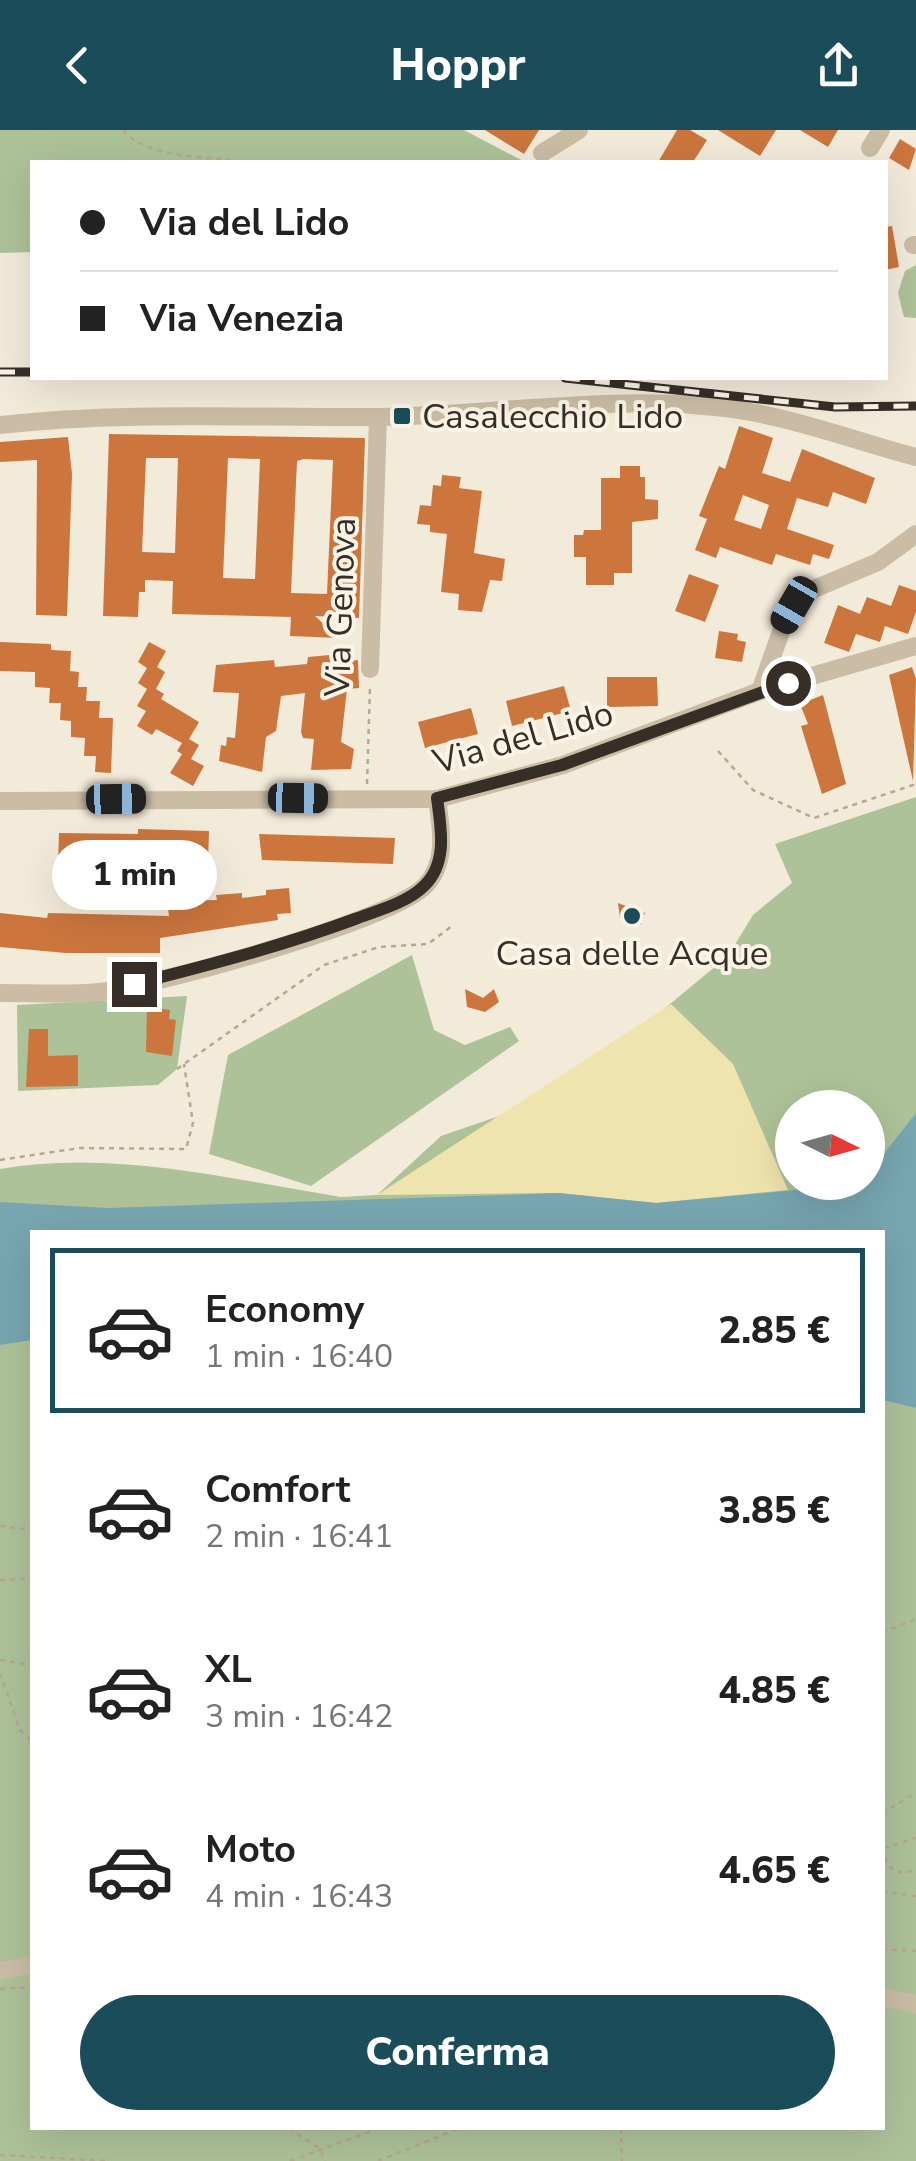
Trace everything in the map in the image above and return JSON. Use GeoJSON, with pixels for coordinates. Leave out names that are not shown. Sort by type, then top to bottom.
{"type":"FeatureCollection","features":[{"type":"Feature","properties":{"kind":"street"},"geometry":{"type":"LineString","coordinates":[[542,153],[579,130]]}},
{"type":"Feature","properties":{"kind":"street"},"geometry":{"type":"LineString","coordinates":[[870,148],[881,130]]}},
{"type":"Feature","properties":{"kind":"street"},"geometry":{"type":"LineString","coordinates":[[0,424],[123,416],[378,416],[609,406],[697,407],[756,412],[916,456]]}},
{"type":"Feature","properties":{"kind":"street","name":"Via Genova"},"geometry":{"type":"LineString","coordinates":[[370,669],[378,416]]}},
{"type":"Feature","properties":{"kind":"street"},"geometry":{"type":"LineString","coordinates":[[760,692],[783,626],[806,592],[878,562],[916,534]]}},
{"type":"Feature","properties":{"kind":"street","name":"Via del Lido"},"geometry":{"type":"LineString","coordinates":[[0,800],[437,798],[562,765],[760,692],[916,646]]}},
{"type":"Feature","properties":{"kind":"street"},"geometry":{"type":"LineString","coordinates":[[0,993],[100,992],[265,952],[389,906],[424,886],[439,862],[442,838],[437,798]]}},
{"type":"Feature","properties":{"kind":"street"},"geometry":{"type":"LineString","coordinates":[[0,1971],[30,1965]]}},
{"type":"Feature","properties":{"kind":"street"},"geometry":{"type":"LineString","coordinates":[[886,2001],[916,2004]]}},
{"type":"Feature","properties":{"kind":"path"},"geometry":{"type":"LineString","coordinates":[[122,130],[130,139],[154,148],[235,160]]}},
{"type":"Feature","properties":{"kind":"path","name":"Via Genova"},"geometry":{"type":"LineString","coordinates":[[366,800],[370,669]]}},
{"type":"Feature","properties":{"kind":"path"},"geometry":{"type":"LineString","coordinates":[[718,751],[753,790],[814,818],[916,784]]}},
{"type":"Feature","properties":{"kind":"path"},"geometry":{"type":"LineString","coordinates":[[177,1070],[324,965],[379,947],[428,944],[452,926]]}},
{"type":"Feature","properties":{"kind":"path"},"geometry":{"type":"LineString","coordinates":[[0,1160],[80,1148],[186,1149],[193,1123],[184,1064]]}},
{"type":"Feature","properties":{"kind":"path"},"geometry":{"type":"LineString","coordinates":[[0,1526],[30,1530]]}},
{"type":"Feature","properties":{"kind":"path"},"geometry":{"type":"LineString","coordinates":[[0,1580],[30,1578]]}},
{"type":"Feature","properties":{"kind":"path"},"geometry":{"type":"LineString","coordinates":[[885,1632],[916,1619]]}},
{"type":"Feature","properties":{"kind":"path"},"geometry":{"type":"LineString","coordinates":[[0,1660],[30,1666]]}},
{"type":"Feature","properties":{"kind":"path"},"geometry":{"type":"LineString","coordinates":[[0,1673],[20,1730],[30,1740]]}},
{"type":"Feature","properties":{"kind":"path"},"geometry":{"type":"LineString","coordinates":[[885,1811],[916,1793]]}},
{"type":"Feature","properties":{"kind":"path"},"geometry":{"type":"LineString","coordinates":[[885,1848],[916,1838]]}},
{"type":"Feature","properties":{"kind":"path"},"geometry":{"type":"LineString","coordinates":[[885,1860],[886,1865],[898,1872],[916,1870]]}},
{"type":"Feature","properties":{"kind":"path"},"geometry":{"type":"LineString","coordinates":[[885,1891],[916,1896]]}},
{"type":"Feature","properties":{"kind":"path"},"geometry":{"type":"LineString","coordinates":[[885,1948],[916,1951]]}},
{"type":"Feature","properties":{"kind":"path"},"geometry":{"type":"LineString","coordinates":[[0,1989],[30,1986]]}},
{"type":"Feature","properties":{"kind":"path"},"geometry":{"type":"LineString","coordinates":[[292,2130],[320,2149],[325,2161]]}},
{"type":"Feature","properties":{"kind":"path"},"geometry":{"type":"LineString","coordinates":[[290,2161],[374,2130]]}},
{"type":"Feature","properties":{"kind":"path"},"geometry":{"type":"LineString","coordinates":[[378,2161],[455,2130]]}},
{"type":"Feature","properties":{"kind":"path"},"geometry":{"type":"LineString","coordinates":[[621,2130],[622,2161]]}},
{"type":"Feature","properties":{"kind":"path"},"geometry":{"type":"LineString","coordinates":[[0,2155],[108,2161]]}},
{"type":"Feature","properties":{"kind":"green space"},"geometry":{"type":"Polygon","coordinates":[[[0,130],[464,130],[521,160],[30,160],[30,252],[0,253],[0,130]]]}},
{"type":"Feature","properties":{"kind":"green space"},"geometry":{"type":"Polygon","coordinates":[[[916,265],[916,318],[904,317],[898,293],[905,271],[916,265]]]}},
{"type":"Feature","properties":{"kind":"green space"},"geometry":{"type":"Polygon","coordinates":[[[916,797],[916,2161],[0,2161],[0,1169],[85,1162],[128,1164],[341,1197],[377,1195],[441,1136],[560,1095],[728,956],[753,915],[792,883],[775,844],[916,797]]]}},
{"type":"Feature","properties":{"kind":"green space"},"geometry":{"type":"Polygon","coordinates":[[[412,955],[434,1030],[465,1045],[510,1027],[519,1041],[311,1186],[209,1154],[228,1055],[412,955]]]}},
{"type":"Feature","properties":{"kind":"green space"},"geometry":{"type":"Polygon","coordinates":[[[187,996],[177,1069],[158,1085],[18,1091],[17,1005],[187,996]]]}},
{"type":"Feature","properties":{"kind":"sand"},"geometry":{"type":"Polygon","coordinates":[[[671,1004],[733,1064],[775,1160],[775,1191],[656,1203],[559,1193],[377,1195],[671,1004]]]}},
{"type":"Feature","properties":{"kind":"water"},"geometry":{"type":"Polygon","coordinates":[[[916,1113],[916,1408],[885,1400],[885,1230],[30,1230],[30,1340],[0,1345],[0,1202],[108,1208],[559,1193],[656,1203],[775,1192],[775,1200],[885,1200],[885,1152],[916,1113]]]}},
{"type":"Feature","properties":{"kind":"building"},"geometry":{"type":"Polygon","coordinates":[[[485,130],[539,130],[524,154],[485,130]]]}},
{"type":"Feature","properties":{"kind":"building"},"geometry":{"type":"Polygon","coordinates":[[[677,130],[690,130],[707,140],[694,160],[659,160],[677,130]]]}},
{"type":"Feature","properties":{"kind":"building"},"geometry":{"type":"Polygon","coordinates":[[[718,130],[776,130],[760,156],[718,130]]]}},
{"type":"Feature","properties":{"kind":"building"},"geometry":{"type":"Polygon","coordinates":[[[800,130],[838,130],[828,147],[800,130]]]}},
{"type":"Feature","properties":{"kind":"building"},"geometry":{"type":"Polygon","coordinates":[[[900,139],[916,149],[909,170],[889,158],[900,139]]]}},
{"type":"Feature","properties":{"kind":"building"},"geometry":{"type":"Polygon","coordinates":[[[892,226],[899,267],[888,269],[888,227],[892,226]]]}},
{"type":"Feature","properties":{"kind":"building"},"geometry":{"type":"Polygon","coordinates":[[[739,426],[773,438],[762,473],[790,482],[802,449],[875,478],[866,504],[833,492],[828,507],[797,498],[787,529],[834,545],[829,559],[813,554],[810,565],[776,554],[772,565],[720,547],[716,558],[695,550],[707,519],[699,516],[719,466],[725,469],[739,426]],[[743,495],[734,520],[761,529],[769,505],[743,495]]]}},
{"type":"Feature","properties":{"kind":"building"},"geometry":{"type":"Polygon","coordinates":[[[109,434],[365,438],[359,618],[315,616],[339,638],[290,636],[291,617],[172,614],[173,581],[145,580],[145,592],[139,592],[138,617],[103,616],[109,434]],[[146,458],[142,552],[175,553],[178,458],[146,458]],[[228,458],[223,578],[255,579],[260,459],[228,458]],[[333,460],[297,461],[291,593],[327,594],[333,460]]]}},
{"type":"Feature","properties":{"kind":"building"},"geometry":{"type":"Polygon","coordinates":[[[68,437],[72,474],[67,616],[36,615],[37,460],[0,462],[0,442],[68,437]]]}},
{"type":"Feature","properties":{"kind":"building"},"geometry":{"type":"Polygon","coordinates":[[[620,466],[640,466],[640,477],[645,477],[645,499],[658,500],[658,519],[632,522],[632,573],[614,573],[614,585],[586,585],[586,557],[574,557],[574,535],[583,535],[584,530],[601,530],[601,478],[620,478],[620,466]]]}},
{"type":"Feature","properties":{"kind":"building"},"geometry":{"type":"Polygon","coordinates":[[[442,475],[461,477],[459,488],[482,491],[474,553],[505,559],[502,581],[490,580],[482,612],[458,610],[459,594],[441,592],[447,534],[430,532],[430,525],[417,524],[420,505],[431,506],[433,485],[441,486],[442,475]]]}},
{"type":"Feature","properties":{"kind":"building"},"geometry":{"type":"Polygon","coordinates":[[[689,574],[719,585],[705,622],[675,611],[689,574]]]}},
{"type":"Feature","properties":{"kind":"building"},"geometry":{"type":"Polygon","coordinates":[[[899,585],[916,591],[916,612],[908,634],[885,626],[880,642],[856,634],[849,652],[824,643],[838,605],[860,614],[867,597],[891,606],[899,585]]]}},
{"type":"Feature","properties":{"kind":"building"},"geometry":{"type":"Polygon","coordinates":[[[719,631],[738,634],[737,640],[746,642],[742,662],[715,658],[719,631]]]}},
{"type":"Feature","properties":{"kind":"building"},"geometry":{"type":"Polygon","coordinates":[[[0,642],[51,644],[51,650],[71,651],[70,671],[79,672],[78,687],[87,687],[86,701],[100,701],[99,718],[113,718],[111,773],[95,772],[96,756],[84,756],[85,738],[71,737],[71,721],[60,720],[61,703],[49,703],[50,688],[35,687],[35,672],[0,671],[0,642]]]}},
{"type":"Feature","properties":{"kind":"building"},"geometry":{"type":"Polygon","coordinates":[[[149,642],[166,651],[157,667],[165,672],[156,689],[164,694],[161,699],[199,722],[189,739],[199,745],[191,759],[204,766],[193,786],[170,773],[182,754],[177,751],[182,743],[156,729],[152,735],[137,726],[146,711],[137,706],[147,689],[138,683],[147,668],[138,662],[149,642]]]}},
{"type":"Feature","properties":{"kind":"building"},"geometry":{"type":"Polygon","coordinates":[[[340,654],[340,662],[358,660],[359,688],[347,689],[341,742],[354,749],[351,769],[311,770],[314,739],[303,738],[301,732],[305,693],[281,696],[276,731],[266,737],[262,772],[219,761],[221,745],[226,746],[227,737],[235,738],[239,693],[213,692],[216,665],[274,660],[275,667],[307,664],[308,657],[340,654]]]}},
{"type":"Feature","properties":{"kind":"building"},"geometry":{"type":"Polygon","coordinates":[[[912,667],[916,679],[913,781],[889,675],[912,667]]]}},
{"type":"Feature","properties":{"kind":"building"},"geometry":{"type":"Polygon","coordinates":[[[607,677],[657,677],[658,706],[607,707],[607,677]]]}},
{"type":"Feature","properties":{"kind":"building"},"geometry":{"type":"Polygon","coordinates":[[[564,686],[571,711],[512,726],[506,701],[564,686]]]}},
{"type":"Feature","properties":{"kind":"building"},"geometry":{"type":"Polygon","coordinates":[[[823,695],[846,784],[822,794],[801,726],[808,724],[800,704],[823,695]]]}},
{"type":"Feature","properties":{"kind":"building"},"geometry":{"type":"Polygon","coordinates":[[[471,708],[478,734],[425,748],[418,722],[471,708]]]}},
{"type":"Feature","properties":{"kind":"building"},"geometry":{"type":"Polygon","coordinates":[[[138,829],[209,831],[208,861],[131,859],[131,867],[58,865],[59,833],[138,834],[138,829]]]}},
{"type":"Feature","properties":{"kind":"building"},"geometry":{"type":"Polygon","coordinates":[[[259,834],[395,838],[393,864],[262,860],[259,834]]]}},
{"type":"Feature","properties":{"kind":"building"},"geometry":{"type":"Polygon","coordinates":[[[289,888],[291,913],[277,914],[278,920],[160,938],[160,953],[66,953],[0,947],[0,913],[47,918],[48,913],[169,916],[167,901],[217,900],[216,895],[242,893],[242,898],[289,888]]]}},
{"type":"Feature","properties":{"kind":"building","name":"Casa delle Acque"},"geometry":{"type":"Polygon","coordinates":[[[618,903],[645,913],[641,925],[620,918],[618,903]]]}},
{"type":"Feature","properties":{"kind":"building"},"geometry":{"type":"Polygon","coordinates":[[[465,989],[483,998],[494,989],[499,1002],[485,1012],[467,1007],[465,989]]]}},
{"type":"Feature","properties":{"kind":"building"},"geometry":{"type":"Polygon","coordinates":[[[147,1007],[170,1010],[169,1019],[176,1020],[172,1056],[146,1052],[147,1007]]]}},
{"type":"Feature","properties":{"kind":"building"},"geometry":{"type":"Polygon","coordinates":[[[29,1029],[48,1029],[48,1056],[78,1055],[78,1086],[26,1087],[29,1029]]]}},
{"type":"Feature","properties":{"kind":"railway"},"geometry":{"type":"LineString","coordinates":[[0,372],[30,372]]}},
{"type":"Feature","properties":{"kind":"railway"},"geometry":{"type":"LineString","coordinates":[[584,380],[835,407],[916,406]]}},
{"type":"Feature","properties":{"kind":"place","name":"Casalecchio Lido"},"geometry":{"type":"Point","coordinates":[402,416]}},
{"type":"Feature","properties":{"kind":"place","name":"Casa delle Acque"},"geometry":{"type":"Point","coordinates":[632,916]}},
{"type":"Feature","properties":{"kind":"route"},"geometry":{"type":"LineString","coordinates":[[134,984],[265,952],[389,906],[424,886],[439,862],[442,838],[437,798],[498,785],[562,765],[788,683]]}}]}
